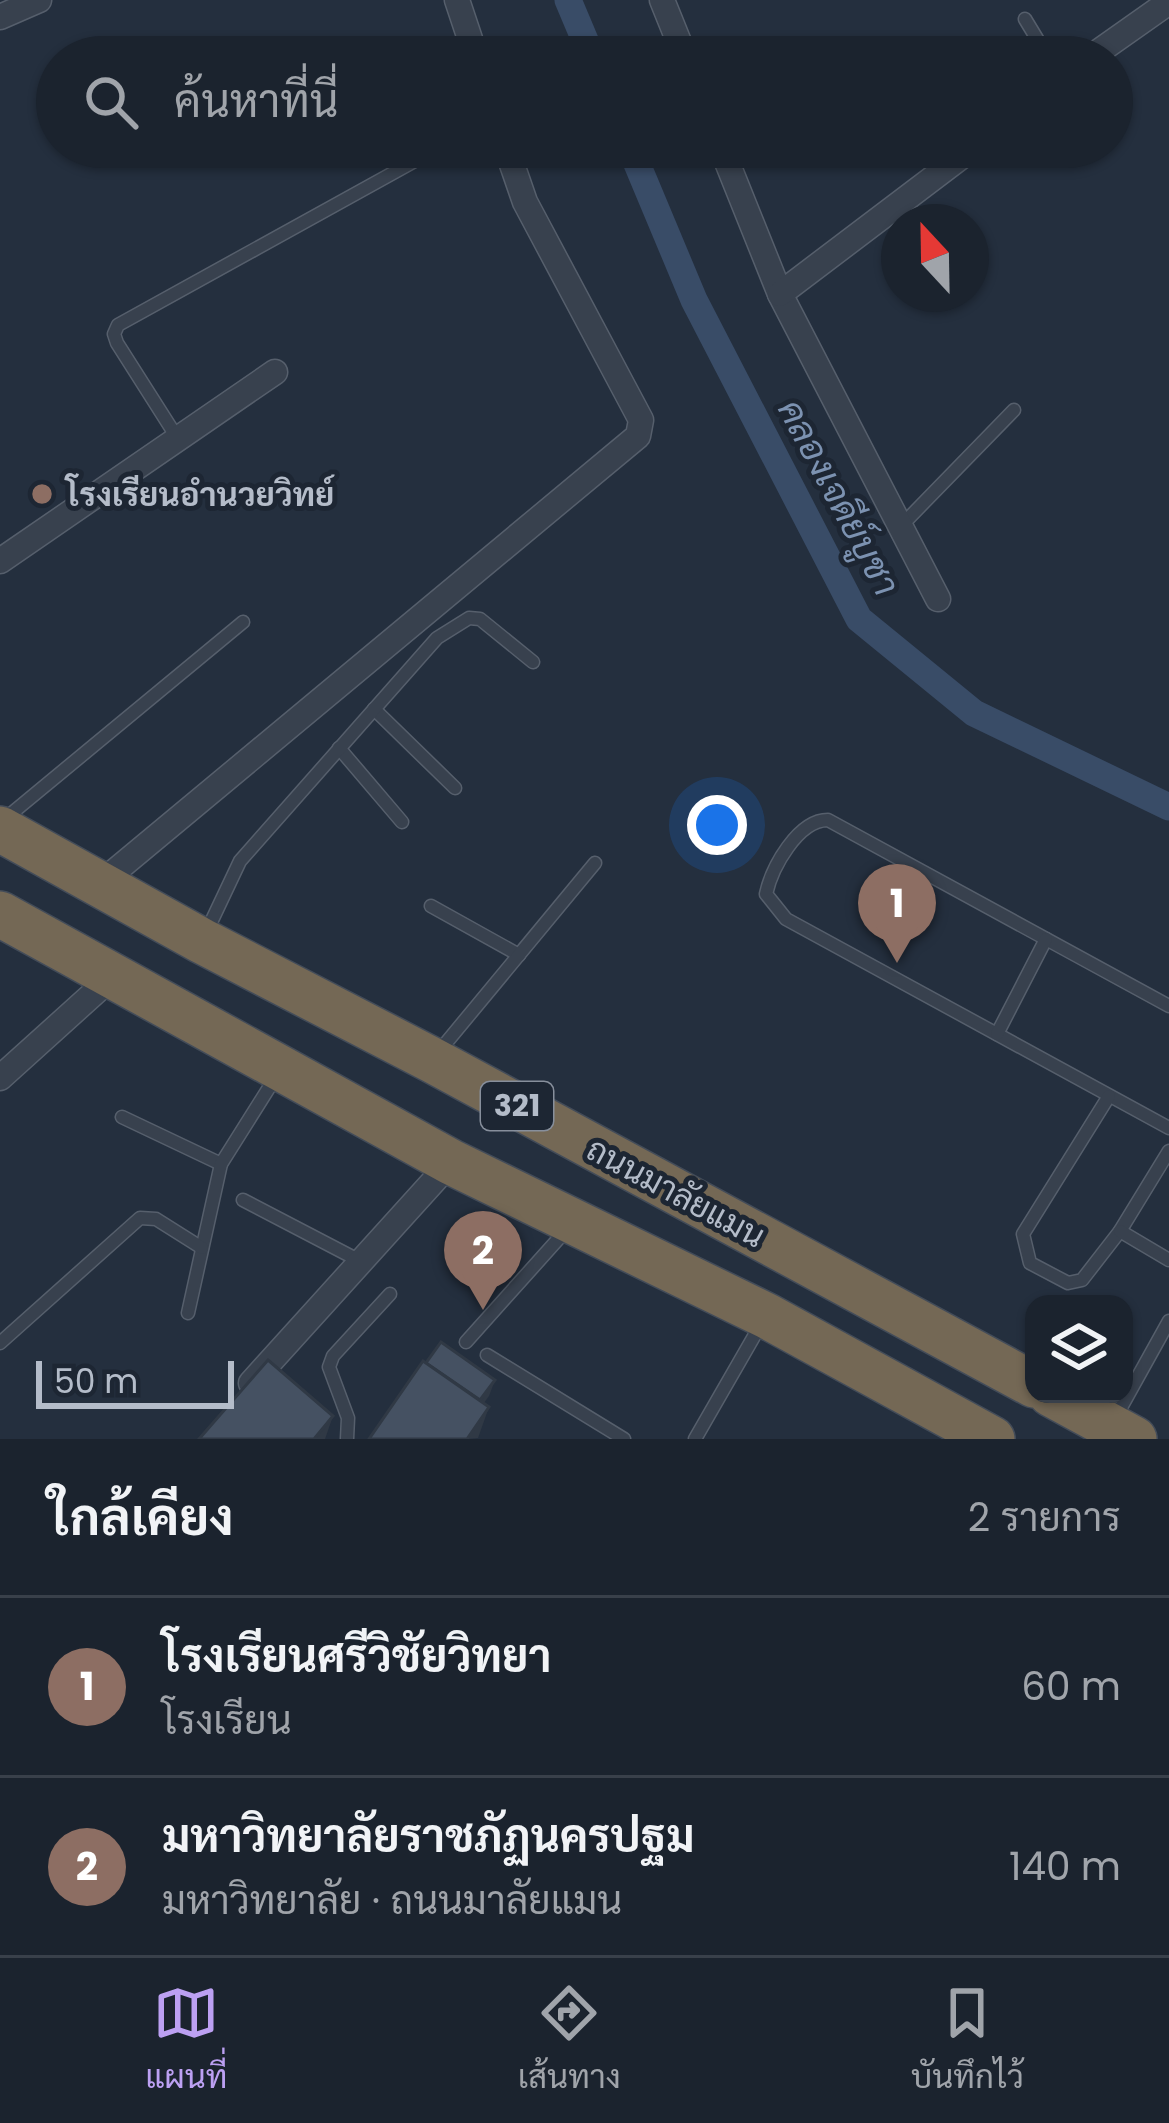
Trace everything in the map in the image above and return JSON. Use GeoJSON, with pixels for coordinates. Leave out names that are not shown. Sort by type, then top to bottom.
{"type":"FeatureCollection","features":[{"type":"Feature","properties":{"kind":"highway","name":"ถนนมาลัยแมน"},"geometry":{"type":"LineString","coordinates":[[0,826],[202,941],[1025,1380]]}},
{"type":"Feature","properties":{"kind":"highway","name":"ถนนมาลัยแมน"},"geometry":{"type":"LineString","coordinates":[[4,922],[113,976],[451,1162],[766,1316],[992,1439]]}},
{"type":"Feature","properties":{"kind":"highway"},"geometry":{"type":"LineString","coordinates":[[1068,1403],[1122,1432]]}},
{"type":"Feature","properties":{"kind":"street"},"geometry":{"type":"LineString","coordinates":[[0,17],[39,0]]}},
{"type":"Feature","properties":{"kind":"street"},"geometry":{"type":"LineString","coordinates":[[457,0],[469,36]]}},
{"type":"Feature","properties":{"kind":"street"},"geometry":{"type":"LineString","coordinates":[[662,0],[677,36]]}},
{"type":"Feature","properties":{"kind":"street"},"geometry":{"type":"LineString","coordinates":[[1121,36],[1169,2]]}},
{"type":"Feature","properties":{"kind":"street"},"geometry":{"type":"LineString","coordinates":[[102,882],[638,436],[641,420],[534,219],[514,168]]}},
{"type":"Feature","properties":{"kind":"street"},"geometry":{"type":"LineString","coordinates":[[729,168],[780,294],[938,599]]}},
{"type":"Feature","properties":{"kind":"street"},"geometry":{"type":"LineString","coordinates":[[780,294],[946,168]]}},
{"type":"Feature","properties":{"kind":"street"},"geometry":{"type":"LineString","coordinates":[[0,561],[275,372]]}},
{"type":"Feature","properties":{"kind":"street"},"geometry":{"type":"LineString","coordinates":[[0,1078],[113,976]]}},
{"type":"Feature","properties":{"kind":"street"},"geometry":{"type":"LineString","coordinates":[[232,1403],[451,1162]]}},
{"type":"Feature","properties":{"kind":"lane"},"geometry":{"type":"LineString","coordinates":[[1025,20],[1035,36]]}},
{"type":"Feature","properties":{"kind":"lane"},"geometry":{"type":"LineString","coordinates":[[178,439],[117,343],[118,325],[402,168]]}},
{"type":"Feature","properties":{"kind":"lane"},"geometry":{"type":"LineString","coordinates":[[902,525],[1015,410]]}},
{"type":"Feature","properties":{"kind":"lane"},"geometry":{"type":"LineString","coordinates":[[202,941],[240,861],[436,638],[469,618],[480,619],[533,662]]}},
{"type":"Feature","properties":{"kind":"lane"},"geometry":{"type":"LineString","coordinates":[[0,826],[243,622]]}},
{"type":"Feature","properties":{"kind":"lane"},"geometry":{"type":"LineString","coordinates":[[374,709],[455,788]]}},
{"type":"Feature","properties":{"kind":"lane"},"geometry":{"type":"LineString","coordinates":[[339,748],[402,822]]}},
{"type":"Feature","properties":{"kind":"lane"},"geometry":{"type":"LineString","coordinates":[[1169,1006],[828,820],[805,826],[769,880],[766,894],[786,920],[1169,1128]]}},
{"type":"Feature","properties":{"kind":"lane"},"geometry":{"type":"LineString","coordinates":[[432,1060],[595,862]]}},
{"type":"Feature","properties":{"kind":"lane"},"geometry":{"type":"LineString","coordinates":[[430,906],[519,955]]}},
{"type":"Feature","properties":{"kind":"lane"},"geometry":{"type":"LineString","coordinates":[[997,1034],[1046,939]]}},
{"type":"Feature","properties":{"kind":"lane"},"geometry":{"type":"LineString","coordinates":[[188,1313],[221,1164],[281,1069]]}},
{"type":"Feature","properties":{"kind":"lane"},"geometry":{"type":"LineString","coordinates":[[1109,1096],[1023,1234],[1030,1263],[1078,1284],[1120,1232],[1169,1151]]}},
{"type":"Feature","properties":{"kind":"lane"},"geometry":{"type":"LineString","coordinates":[[122,1117],[221,1164]]}},
{"type":"Feature","properties":{"kind":"lane"},"geometry":{"type":"LineString","coordinates":[[242,1201],[361,1262]]}},
{"type":"Feature","properties":{"kind":"lane"},"geometry":{"type":"LineString","coordinates":[[0,1343],[140,1218],[156,1219],[202,1248]]}},
{"type":"Feature","properties":{"kind":"lane"},"geometry":{"type":"LineString","coordinates":[[466,1342],[574,1222]]}},
{"type":"Feature","properties":{"kind":"lane"},"geometry":{"type":"LineString","coordinates":[[1120,1232],[1169,1260]]}},
{"type":"Feature","properties":{"kind":"lane"},"geometry":{"type":"LineString","coordinates":[[347,1439],[348,1418],[329,1367],[333,1356],[390,1294]]}},
{"type":"Feature","properties":{"kind":"lane"},"geometry":{"type":"LineString","coordinates":[[695,1439],[766,1316]]}},
{"type":"Feature","properties":{"kind":"lane"},"geometry":{"type":"LineString","coordinates":[[1122,1432],[1169,1321]]}},
{"type":"Feature","properties":{"kind":"lane"},"geometry":{"type":"LineString","coordinates":[[487,1355],[624,1439]]}},
{"type":"Feature","properties":{"kind":"building"},"geometry":{"type":"Polygon","coordinates":[[[441,1342],[495,1380],[480,1400],[426,1363],[441,1342]]]}},
{"type":"Feature","properties":{"kind":"building"},"geometry":{"type":"Polygon","coordinates":[[[268,1360],[333,1416],[314,1439],[199,1439],[268,1360]]]}},
{"type":"Feature","properties":{"kind":"building"},"geometry":{"type":"Polygon","coordinates":[[[423,1361],[489,1407],[467,1439],[369,1439],[423,1361]]]}},
{"type":"Feature","properties":{"kind":"waterway","name":"คลองเจดีย์บูชา"},"geometry":{"type":"LineString","coordinates":[[568,0],[583,36]]}},
{"type":"Feature","properties":{"kind":"waterway","name":"คลองเจดีย์บูชา"},"geometry":{"type":"LineString","coordinates":[[639,168],[694,300],[859,619],[974,713],[1169,807]]}},
{"type":"Feature","properties":{"kind":"place","name":"โรงเรียนอำนวยวิทย์"},"geometry":{"type":"Point","coordinates":[42,494]}},
{"type":"Feature","properties":{"kind":"place","name":"โรงเรียนศรีวิชัยวิทยา"},"geometry":{"type":"Point","coordinates":[897,963]}},
{"type":"Feature","properties":{"kind":"place","name":"มหาวิทยาลัยราชภัฏนครปฐม"},"geometry":{"type":"Point","coordinates":[483,1310]}}]}
